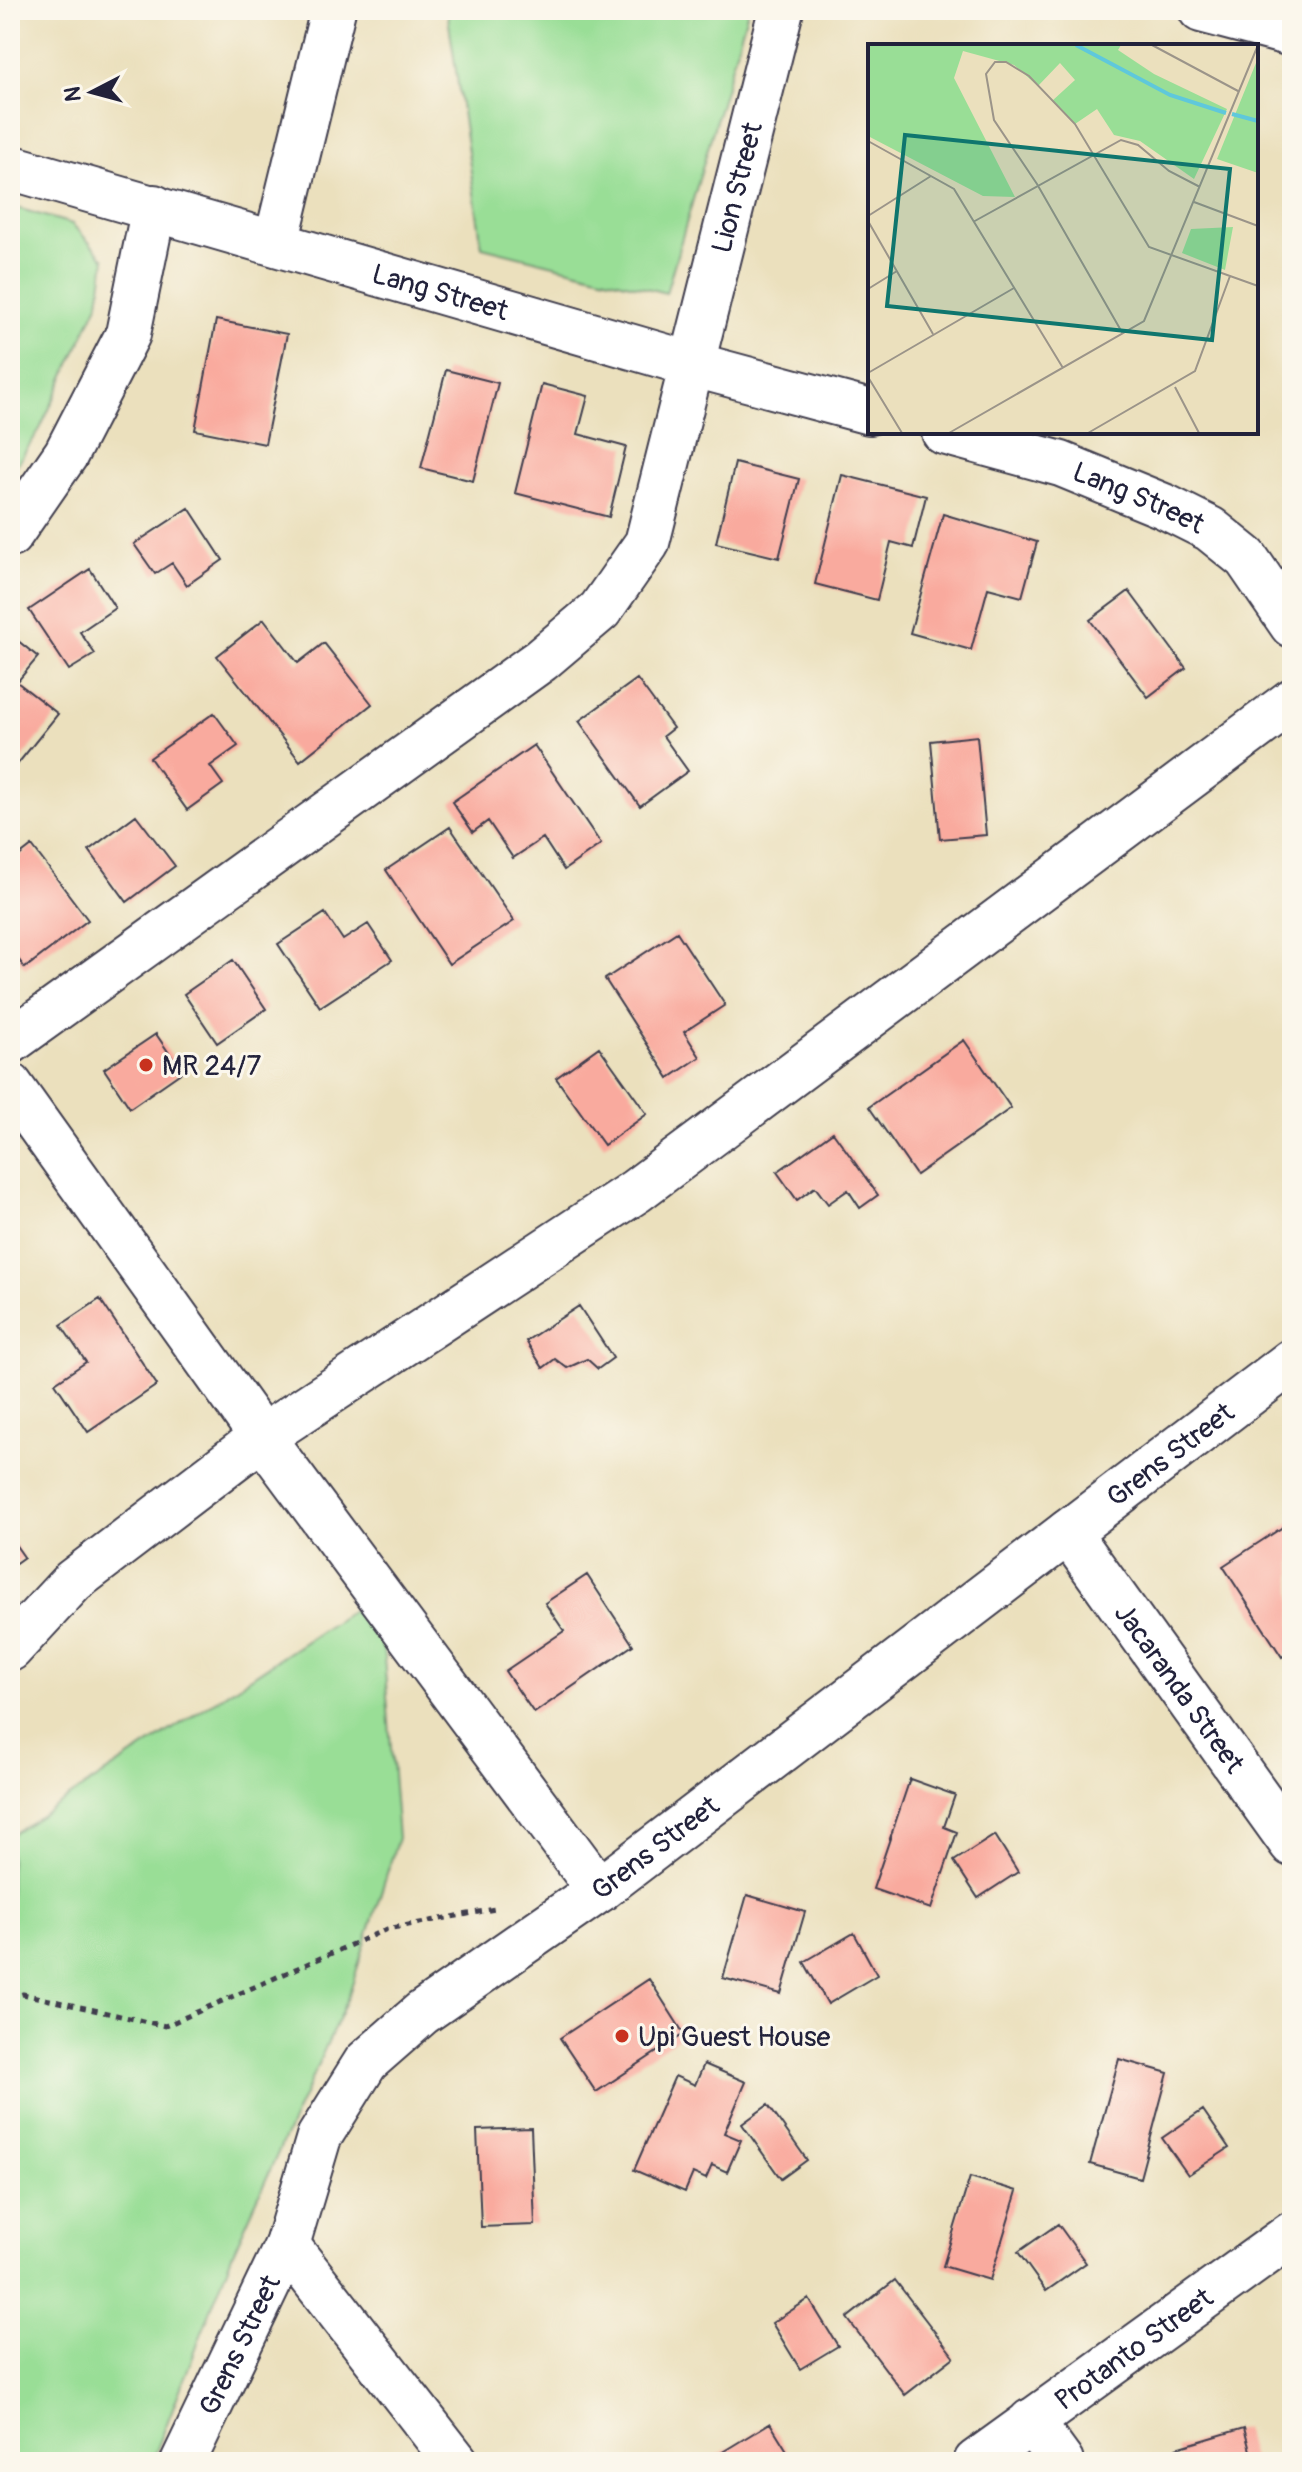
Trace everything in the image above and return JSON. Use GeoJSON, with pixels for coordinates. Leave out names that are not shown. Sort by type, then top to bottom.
{"type":"FeatureCollection","features":[{"type":"Feature","properties":{"kind":"street"},"geometry":{"type":"LineString","coordinates":[[276,243],[333,10]]}},
{"type":"Feature","properties":{"kind":"street","name":"Lion Street"},"geometry":{"type":"LineString","coordinates":[[10,1042],[541,660],[600,610],[647,543],[781,10]]}},
{"type":"Feature","properties":{"kind":"street"},"geometry":{"type":"LineString","coordinates":[[1201,10],[1292,34]]}},
{"type":"Feature","properties":{"kind":"street","name":"Lang Street"},"geometry":{"type":"LineString","coordinates":[[10,167],[691,364],[868,411]]}},
{"type":"Feature","properties":{"kind":"street"},"geometry":{"type":"LineString","coordinates":[[10,535],[66,454],[128,334],[154,207]]}},
{"type":"Feature","properties":{"kind":"street","name":"Lang Street"},"geometry":{"type":"LineString","coordinates":[[951,434],[1061,464],[1166,507],[1210,529],[1246,558],[1292,625]]}},
{"type":"Feature","properties":{"kind":"street"},"geometry":{"type":"LineString","coordinates":[[10,1649],[73,1581],[262,1437],[636,1191],[1292,701]]}},
{"type":"Feature","properties":{"kind":"street"},"geometry":{"type":"LineString","coordinates":[[10,1085],[262,1437],[599,1890]]}},
{"type":"Feature","properties":{"kind":"street","name":"Grens Street"},"geometry":{"type":"LineString","coordinates":[[183,2462],[287,2245],[319,2137],[366,2062],[422,2013],[599,1890],[1292,1361]]}},
{"type":"Feature","properties":{"kind":"street","name":"Jacaranda Street"},"geometry":{"type":"LineString","coordinates":[[1068,1532],[1292,1844]]}},
{"type":"Feature","properties":{"kind":"street","name":"Protanto Street"},"geometry":{"type":"LineString","coordinates":[[976,2462],[1292,2234]]}},
{"type":"Feature","properties":{"kind":"street"},"geometry":{"type":"LineString","coordinates":[[287,2245],[456,2462]]}},
{"type":"Feature","properties":{"kind":"street"},"geometry":{"type":"LineString","coordinates":[[1031,2421],[1061,2462]]}},
{"type":"Feature","properties":{"kind":"path"},"geometry":{"type":"LineString","coordinates":[[10,1998],[23,1994],[165,2026],[387,1929],[508,1907]]}},
{"type":"Feature","properties":{"kind":"green space"},"geometry":{"type":"Polygon","coordinates":[[[447,10],[748,10],[666,293],[482,247],[447,10]]]}},
{"type":"Feature","properties":{"kind":"green space"},"geometry":{"type":"Polygon","coordinates":[[[10,206],[72,224],[105,259],[99,302],[40,429],[10,475],[10,206]]]}},
{"type":"Feature","properties":{"kind":"green space"},"geometry":{"type":"Polygon","coordinates":[[[379,1593],[398,1838],[349,1995],[232,2255],[152,2462],[10,2462],[10,1836],[379,1593]]]}},
{"type":"Feature","properties":{"kind":"building"},"geometry":{"type":"Polygon","coordinates":[[[216,320],[287,334],[265,444],[195,430],[216,320]]]}},
{"type":"Feature","properties":{"kind":"building"},"geometry":{"type":"Polygon","coordinates":[[[446,370],[498,383],[473,481],[421,468],[446,370]]]}},
{"type":"Feature","properties":{"kind":"building"},"geometry":{"type":"Polygon","coordinates":[[[542,384],[588,396],[578,434],[626,447],[609,517],[515,493],[542,384]]]}},
{"type":"Feature","properties":{"kind":"building"},"geometry":{"type":"Polygon","coordinates":[[[735,463],[799,479],[779,558],[716,543],[735,463]]]}},
{"type":"Feature","properties":{"kind":"building"},"geometry":{"type":"Polygon","coordinates":[[[842,475],[926,496],[913,548],[891,542],[877,600],[815,584],[842,475]]]}},
{"type":"Feature","properties":{"kind":"building"},"geometry":{"type":"Polygon","coordinates":[[[189,508],[223,560],[187,585],[172,563],[155,574],[134,544],[189,508]]]}},
{"type":"Feature","properties":{"kind":"building"},"geometry":{"type":"Polygon","coordinates":[[[943,514],[1037,542],[1022,597],[988,588],[971,650],[910,633],[943,514]]]}},
{"type":"Feature","properties":{"kind":"building"},"geometry":{"type":"Polygon","coordinates":[[[90,569],[115,608],[80,632],[95,654],[69,670],[29,610],[90,569]]]}},
{"type":"Feature","properties":{"kind":"building"},"geometry":{"type":"Polygon","coordinates":[[[1129,591],[1186,668],[1148,697],[1090,620],[1129,591]]]}},
{"type":"Feature","properties":{"kind":"building"},"geometry":{"type":"Polygon","coordinates":[[[264,619],[298,663],[324,643],[372,704],[300,761],[217,656],[264,619]]]}},
{"type":"Feature","properties":{"kind":"building"},"geometry":{"type":"Polygon","coordinates":[[[12,636],[38,657],[17,682],[58,714],[16,766],[10,761],[12,636]]]}},
{"type":"Feature","properties":{"kind":"building"},"geometry":{"type":"Polygon","coordinates":[[[637,679],[673,728],[663,736],[688,771],[640,806],[579,721],[637,679]]]}},
{"type":"Feature","properties":{"kind":"building"},"geometry":{"type":"Polygon","coordinates":[[[214,713],[238,746],[210,766],[223,784],[187,810],[150,758],[214,713]]]}},
{"type":"Feature","properties":{"kind":"building"},"geometry":{"type":"Polygon","coordinates":[[[977,736],[986,835],[940,839],[931,741],[977,736]]]}},
{"type":"Feature","properties":{"kind":"building"},"geometry":{"type":"Polygon","coordinates":[[[534,745],[601,844],[564,870],[543,838],[513,858],[488,821],[473,832],[452,802],[534,745]]]}},
{"type":"Feature","properties":{"kind":"building"},"geometry":{"type":"Polygon","coordinates":[[[136,815],[175,866],[127,902],[89,850],[136,815]]]}},
{"type":"Feature","properties":{"kind":"building"},"geometry":{"type":"Polygon","coordinates":[[[450,827],[514,921],[449,964],[386,870],[450,827]]]}},
{"type":"Feature","properties":{"kind":"building"},"geometry":{"type":"Polygon","coordinates":[[[32,846],[88,920],[25,968],[10,948],[10,863],[32,846]]]}},
{"type":"Feature","properties":{"kind":"building"},"geometry":{"type":"Polygon","coordinates":[[[325,913],[343,940],[368,924],[392,960],[320,1007],[278,944],[325,913]]]}},
{"type":"Feature","properties":{"kind":"building"},"geometry":{"type":"Polygon","coordinates":[[[677,932],[725,1005],[684,1032],[700,1057],[669,1078],[605,979],[677,932]]]}},
{"type":"Feature","properties":{"kind":"building"},"geometry":{"type":"Polygon","coordinates":[[[233,960],[266,1009],[217,1043],[184,994],[233,960]]]}},
{"type":"Feature","properties":{"kind":"building"},"geometry":{"type":"Polygon","coordinates":[[[156,1034],[182,1072],[130,1108],[104,1069],[156,1034]]]}},
{"type":"Feature","properties":{"kind":"building"},"geometry":{"type":"Polygon","coordinates":[[[964,1040],[1011,1108],[916,1175],[869,1107],[964,1040]]]}},
{"type":"Feature","properties":{"kind":"building"},"geometry":{"type":"Polygon","coordinates":[[[599,1047],[647,1114],[604,1145],[556,1078],[599,1047]]]}},
{"type":"Feature","properties":{"kind":"building"},"geometry":{"type":"Polygon","coordinates":[[[833,1132],[878,1195],[860,1208],[848,1190],[828,1204],[815,1187],[797,1200],[777,1172],[833,1132]]]}},
{"type":"Feature","properties":{"kind":"building"},"geometry":{"type":"Polygon","coordinates":[[[100,1299],[157,1385],[88,1432],[55,1383],[86,1362],[61,1325],[100,1299]]]}},
{"type":"Feature","properties":{"kind":"building"},"geometry":{"type":"Polygon","coordinates":[[[579,1306],[613,1358],[598,1369],[587,1359],[567,1368],[555,1359],[543,1368],[526,1341],[579,1306]]]}},
{"type":"Feature","properties":{"kind":"building"},"geometry":{"type":"Polygon","coordinates":[[[1292,1521],[1292,1650],[1282,1657],[1223,1566],[1292,1521]]]}},
{"type":"Feature","properties":{"kind":"building"},"geometry":{"type":"Polygon","coordinates":[[[10,1537],[24,1557],[10,1567],[10,1537]]]}},
{"type":"Feature","properties":{"kind":"building"},"geometry":{"type":"Polygon","coordinates":[[[587,1575],[633,1645],[534,1713],[505,1671],[564,1631],[545,1603],[587,1575]]]}},
{"type":"Feature","properties":{"kind":"building"},"geometry":{"type":"Polygon","coordinates":[[[910,1779],[955,1795],[944,1827],[957,1832],[931,1909],[873,1889],[910,1779]]]}},
{"type":"Feature","properties":{"kind":"building"},"geometry":{"type":"Polygon","coordinates":[[[995,1835],[1018,1872],[978,1898],[954,1861],[995,1835]]]}},
{"type":"Feature","properties":{"kind":"building"},"geometry":{"type":"Polygon","coordinates":[[[747,1895],[805,1912],[781,1994],[723,1978],[747,1895]]]}},
{"type":"Feature","properties":{"kind":"building"},"geometry":{"type":"Polygon","coordinates":[[[854,1933],[877,1975],[828,2004],[804,1962],[854,1933]]]}},
{"type":"Feature","properties":{"kind":"building","name":"Upi Guest House"},"geometry":{"type":"Polygon","coordinates":[[[649,1979],[684,2034],[596,2092],[560,2038],[649,1979]]]}},
{"type":"Feature","properties":{"kind":"building"},"geometry":{"type":"Polygon","coordinates":[[[1119,2059],[1168,2073],[1140,2178],[1090,2164],[1119,2059]]]}},
{"type":"Feature","properties":{"kind":"building"},"geometry":{"type":"Polygon","coordinates":[[[704,2064],[746,2082],[724,2133],[741,2140],[727,2172],[712,2165],[706,2179],[693,2173],[685,2192],[634,2170],[675,2076],[695,2085],[704,2064]]]}},
{"type":"Feature","properties":{"kind":"building"},"geometry":{"type":"Polygon","coordinates":[[[768,2105],[807,2160],[781,2179],[742,2124],[768,2105]]]}},
{"type":"Feature","properties":{"kind":"building"},"geometry":{"type":"Polygon","coordinates":[[[1203,2110],[1229,2148],[1188,2175],[1162,2138],[1203,2110]]]}},
{"type":"Feature","properties":{"kind":"building"},"geometry":{"type":"Polygon","coordinates":[[[531,2128],[535,2225],[481,2227],[477,2130],[531,2128]]]}},
{"type":"Feature","properties":{"kind":"building"},"geometry":{"type":"Polygon","coordinates":[[[970,2177],[1017,2191],[990,2280],[943,2266],[970,2177]]]}},
{"type":"Feature","properties":{"kind":"building"},"geometry":{"type":"Polygon","coordinates":[[[1058,2224],[1086,2263],[1046,2291],[1018,2252],[1058,2224]]]}},
{"type":"Feature","properties":{"kind":"building"},"geometry":{"type":"Polygon","coordinates":[[[895,2280],[954,2357],[905,2395],[847,2318],[895,2280]]]}},
{"type":"Feature","properties":{"kind":"building"},"geometry":{"type":"Polygon","coordinates":[[[809,2299],[838,2346],[800,2369],[772,2323],[809,2299]]]}},
{"type":"Feature","properties":{"kind":"building"},"geometry":{"type":"Polygon","coordinates":[[[770,2423],[794,2462],[713,2462],[711,2459],[770,2423]]]}},
{"type":"Feature","properties":{"kind":"building"},"geometry":{"type":"Polygon","coordinates":[[[1244,2428],[1253,2462],[1181,2462],[1177,2448],[1244,2428]]]}},
{"type":"Feature","properties":{"kind":"place","name":"MR 24/7"},"geometry":{"type":"Point","coordinates":[146,1065]}},
{"type":"Feature","properties":{"kind":"place","name":"Upi Guest House"},"geometry":{"type":"Point","coordinates":[622,2036]}}]}
